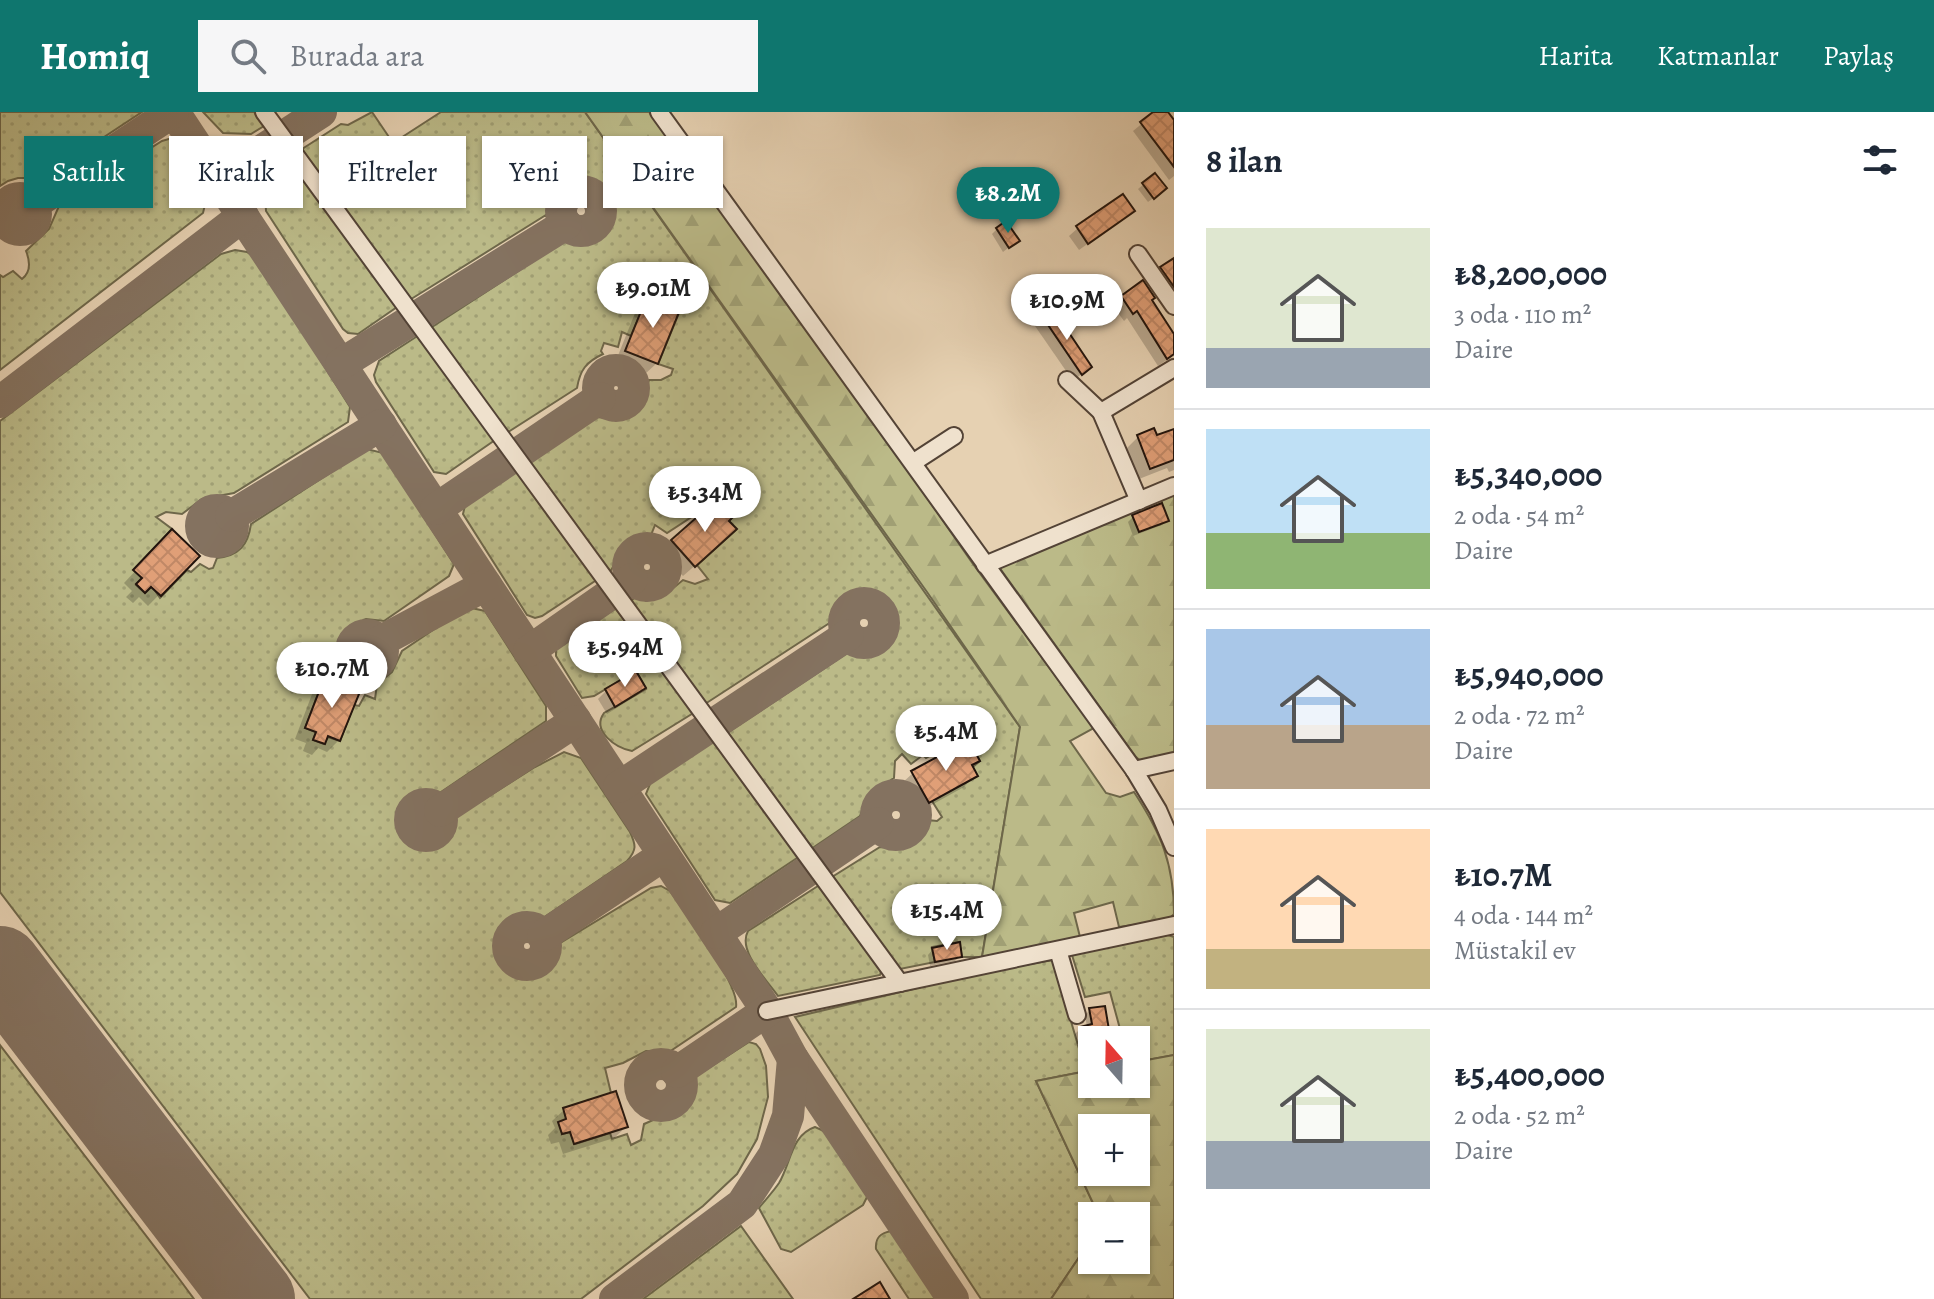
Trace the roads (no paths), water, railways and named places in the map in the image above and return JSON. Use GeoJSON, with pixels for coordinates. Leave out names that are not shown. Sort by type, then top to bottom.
{"type":"FeatureCollection","features":[{"type":"Feature","properties":{"kind":"street"},"geometry":{"type":"LineString","coordinates":[[264,112],[900,983]]}},
{"type":"Feature","properties":{"kind":"street"},"geometry":{"type":"LineString","coordinates":[[659,112],[1134,770],[1158,810],[1174,847]]}},
{"type":"Feature","properties":{"kind":"street"},"geometry":{"type":"LineString","coordinates":[[1138,254],[1174,306]]}},
{"type":"Feature","properties":{"kind":"street"},"geometry":{"type":"LineString","coordinates":[[1101,412],[1174,368]]}},
{"type":"Feature","properties":{"kind":"street"},"geometry":{"type":"LineString","coordinates":[[1067,380],[1101,412],[1139,501]]}},
{"type":"Feature","properties":{"kind":"street"},"geometry":{"type":"LineString","coordinates":[[914,462],[954,436]]}},
{"type":"Feature","properties":{"kind":"street"},"geometry":{"type":"LineString","coordinates":[[985,565],[1174,486]]}},
{"type":"Feature","properties":{"kind":"street"},"geometry":{"type":"LineString","coordinates":[[1134,770],[1174,761]]}},
{"type":"Feature","properties":{"kind":"street"},"geometry":{"type":"LineString","coordinates":[[767,1011],[1174,925]]}},
{"type":"Feature","properties":{"kind":"street"},"geometry":{"type":"LineString","coordinates":[[1058,950],[1077,1015]]}}]}
